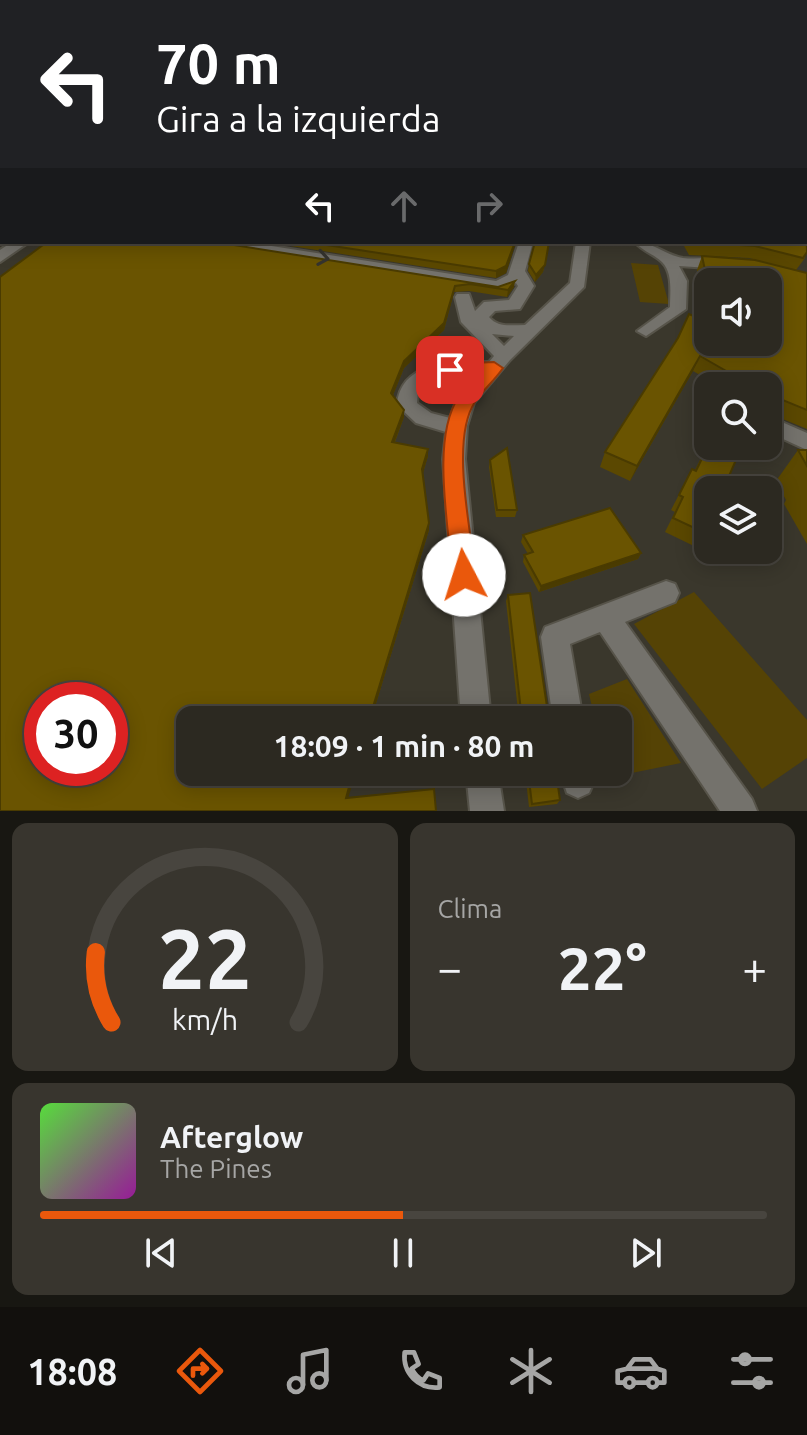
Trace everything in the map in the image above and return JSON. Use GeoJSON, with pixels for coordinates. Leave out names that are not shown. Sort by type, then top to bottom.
{"type":"FeatureCollection","features":[{"type":"Feature","properties":{"kind":"street"},"geometry":{"type":"LineString","coordinates":[[0,257],[19,244]]}},
{"type":"Feature","properties":{"kind":"street"},"geometry":{"type":"LineString","coordinates":[[231,244],[498,286],[518,273],[525,244]]}},
{"type":"Feature","properties":{"kind":"street"},"geometry":{"type":"LineString","coordinates":[[475,706],[454,459],[457,426],[465,401],[499,362],[578,284],[583,244]]}},
{"type":"Feature","properties":{"kind":"street"},"geometry":{"type":"LineString","coordinates":[[644,244],[652,253],[669,262],[741,265]]}},
{"type":"Feature","properties":{"kind":"street"},"geometry":{"type":"LineString","coordinates":[[646,331],[678,309],[679,281],[669,262]]}},
{"type":"Feature","properties":{"kind":"street"},"geometry":{"type":"LineString","coordinates":[[518,273],[526,286],[518,302],[514,305],[490,306],[480,316],[482,324],[490,329],[530,331]]}},
{"type":"Feature","properties":{"kind":"street"},"geometry":{"type":"LineString","coordinates":[[463,297],[470,322],[499,362]]}},
{"type":"Feature","properties":{"kind":"street"},"geometry":{"type":"LineString","coordinates":[[457,426],[438,424],[414,413],[407,405],[408,389],[420,376],[499,362]]}},
{"type":"Feature","properties":{"kind":"street"},"geometry":{"type":"LineString","coordinates":[[782,430],[807,442]]}},
{"type":"Feature","properties":{"kind":"street"},"geometry":{"type":"LineString","coordinates":[[566,706],[555,637],[666,593]]}},
{"type":"Feature","properties":{"kind":"street"},"geometry":{"type":"LineString","coordinates":[[605,617],[740,811]]}},
{"type":"Feature","properties":{"kind":"street"},"geometry":{"type":"LineString","coordinates":[[484,786],[487,811]]}},
{"type":"Feature","properties":{"kind":"shaded area"},"geometry":{"type":"Polygon","coordinates":[[[631,263],[658,265],[669,304],[640,302],[631,263]]]}},
{"type":"Feature","properties":{"kind":"shaded area"},"geometry":{"type":"Polygon","coordinates":[[[694,592],[807,720],[807,758],[762,789],[634,624],[694,592]]]}},
{"type":"Feature","properties":{"kind":"shaded area"},"geometry":{"type":"Polygon","coordinates":[[[627,679],[681,763],[632,773],[632,706],[592,706],[589,694],[627,679]]]}},
{"type":"Feature","properties":{"kind":"building"},"geometry":{"type":"Polygon","coordinates":[[[44,244],[228,244],[498,287],[515,281],[508,290],[470,284],[455,286],[444,323],[404,361],[391,393],[404,410],[392,442],[428,449],[422,469],[429,523],[373,706],[176,706],[176,786],[349,786],[346,798],[434,789],[436,811],[0,811],[0,277],[44,244]]]}},
{"type":"Feature","properties":{"kind":"building"},"geometry":{"type":"Polygon","coordinates":[[[320,244],[514,244],[506,266],[496,271],[320,244]]]}},
{"type":"Feature","properties":{"kind":"building"},"geometry":{"type":"Polygon","coordinates":[[[534,244],[549,244],[545,265],[536,275],[529,264],[534,244]]]}},
{"type":"Feature","properties":{"kind":"building"},"geometry":{"type":"Polygon","coordinates":[[[724,244],[807,244],[807,252],[803,258],[755,246],[724,244]]]}},
{"type":"Feature","properties":{"kind":"building"},"geometry":{"type":"Polygon","coordinates":[[[702,256],[755,260],[807,273],[807,410],[782,400],[782,372],[728,372],[700,356],[782,356],[782,268],[705,268],[702,256]]]}},
{"type":"Feature","properties":{"kind":"building"},"geometry":{"type":"Polygon","coordinates":[[[689,314],[694,316],[694,356],[700,356],[637,466],[605,452],[678,338],[689,314]]]}},
{"type":"Feature","properties":{"kind":"building"},"geometry":{"type":"Polygon","coordinates":[[[507,448],[517,510],[497,510],[490,460],[507,448]]]}},
{"type":"Feature","properties":{"kind":"building"},"geometry":{"type":"Polygon","coordinates":[[[798,450],[807,450],[807,466],[798,450]]]}},
{"type":"Feature","properties":{"kind":"building"},"geometry":{"type":"Polygon","coordinates":[[[701,460],[736,460],[729,476],[694,476],[694,528],[673,518],[683,497],[679,495],[692,469],[696,471],[701,460]]]}},
{"type":"Feature","properties":{"kind":"building"},"geometry":{"type":"Polygon","coordinates":[[[610,508],[641,553],[541,586],[524,555],[533,552],[523,535],[610,508]]]}},
{"type":"Feature","properties":{"kind":"building"},"geometry":{"type":"Polygon","coordinates":[[[530,593],[547,706],[520,706],[508,595],[530,593]]]}},
{"type":"Feature","properties":{"kind":"building"},"geometry":{"type":"Polygon","coordinates":[[[530,786],[558,786],[560,800],[532,804],[530,786]]]}},
{"type":"Feature","properties":{"kind":"route"},"geometry":{"type":"LineString","coordinates":[[450,370],[494,368],[465,401],[455,438],[464,575]]}}]}
